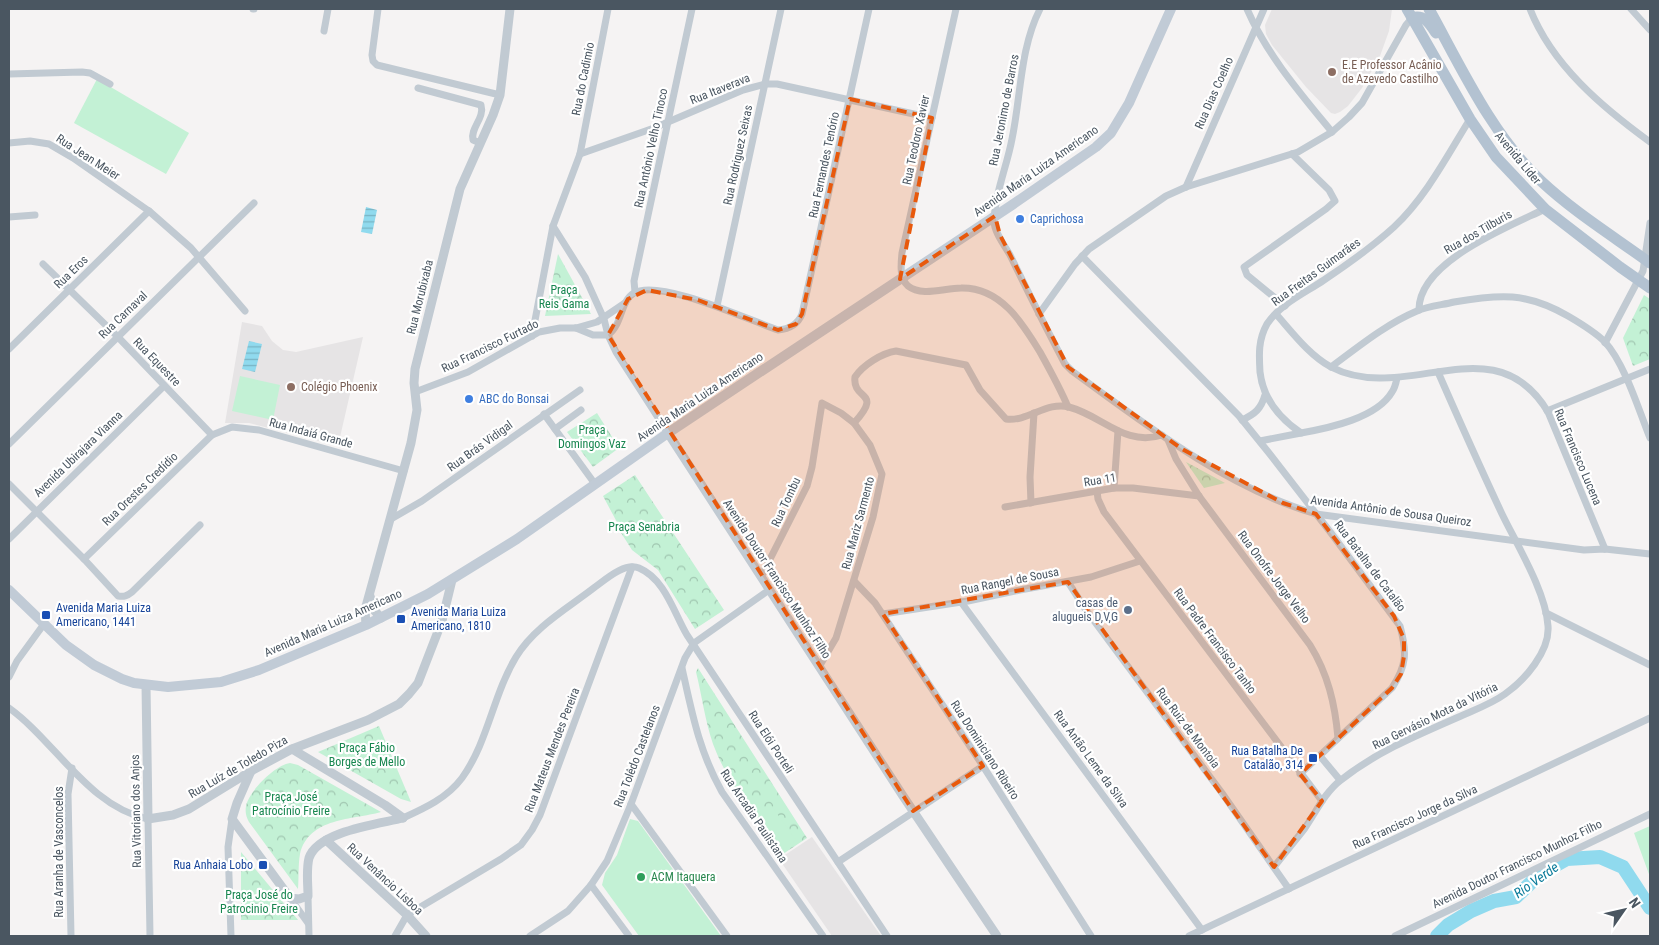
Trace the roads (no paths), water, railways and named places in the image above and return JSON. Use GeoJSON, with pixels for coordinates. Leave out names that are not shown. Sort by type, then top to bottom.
{"type":"FeatureCollection","features":[{"type":"Feature","properties":{"kind":"main road","name":"Avenida Maria Luiza Americano"},"geometry":{"type":"LineString","coordinates":[[9,590],[66,644],[94,665],[122,680],[168,687],[221,682],[259,670],[381,618],[439,588],[517,539],[668,433],[1089,152],[1111,133],[1129,103],[1171,9]]}},
{"type":"Feature","properties":{"kind":"main road","name":"Avenida Líder"},"geometry":{"type":"LineString","coordinates":[[1430,9],[1471,83],[1500,132],[1515,153],[1540,180],[1585,218],[1648,261]]}},
{"type":"Feature","properties":{"kind":"main road","name":"Avenida Líder"},"geometry":{"type":"LineString","coordinates":[[1409,13],[1470,119],[1496,157],[1545,209],[1650,288]]}},
{"type":"Feature","properties":{"kind":"main road"},"geometry":{"type":"LineString","coordinates":[[1409,13],[1430,23],[1460,73],[1471,83]]}},
{"type":"Feature","properties":{"kind":"street"},"geometry":{"type":"LineString","coordinates":[[324,30],[328,9]]}},
{"type":"Feature","properties":{"kind":"street"},"geometry":{"type":"LineString","coordinates":[[378,9],[372,55],[373,61],[377,65],[500,95]]}},
{"type":"Feature","properties":{"kind":"street","name":"Rua Morubixaba"},"geometry":{"type":"LineString","coordinates":[[366,625],[365,610],[404,471],[416,416],[415,369],[460,189],[500,95],[510,9]]}},
{"type":"Feature","properties":{"kind":"street","name":"Rua do Cadimio"},"geometry":{"type":"LineString","coordinates":[[532,336],[553,226],[580,154],[608,9]]}},
{"type":"Feature","properties":{"kind":"street","name":"Rua Antônio Velho Tinoco"},"geometry":{"type":"LineString","coordinates":[[635,292],[634,280],[692,9]]}},
{"type":"Feature","properties":{"kind":"street","name":"Rua Rodriguez Seixas"},"geometry":{"type":"LineString","coordinates":[[717,306],[781,9]]}},
{"type":"Feature","properties":{"kind":"street","name":"Rua Fernandes Tenório"},"geometry":{"type":"LineString","coordinates":[[717,306],[778,330],[796,324],[802,314],[869,9]]}},
{"type":"Feature","properties":{"kind":"street","name":"Rua Teodoro Xavier"},"geometry":{"type":"LineString","coordinates":[[902,277],[902,253],[956,9]]}},
{"type":"Feature","properties":{"kind":"street","name":"Rua Jeronimo de Barros"},"geometry":{"type":"LineString","coordinates":[[995,216],[997,199],[1012,140],[1026,54],[1040,9]]}},
{"type":"Feature","properties":{"kind":"street"},"geometry":{"type":"LineString","coordinates":[[1247,9],[1255,28],[1280,66],[1332,132]]}},
{"type":"Feature","properties":{"kind":"street","name":"Rua Dias Coelho"},"geometry":{"type":"LineString","coordinates":[[1186,187],[1264,9]]}},
{"type":"Feature","properties":{"kind":"street"},"geometry":{"type":"LineString","coordinates":[[1530,9],[1536,26],[1569,71],[1610,110],[1650,142]]}},
{"type":"Feature","properties":{"kind":"street"},"geometry":{"type":"LineString","coordinates":[[1631,9],[1650,30]]}},
{"type":"Feature","properties":{"kind":"street"},"geometry":{"type":"LineString","coordinates":[[1038,314],[1082,256],[1097,243],[1166,196],[1186,187],[1292,154],[1332,132],[1362,103],[1405,26],[1409,13]]}},
{"type":"Feature","properties":{"kind":"street"},"geometry":{"type":"LineString","coordinates":[[9,74],[82,72],[90,73],[110,84]]}},
{"type":"Feature","properties":{"kind":"street","name":"Rua Itaverava"},"geometry":{"type":"LineString","coordinates":[[580,154],[654,128],[743,90],[765,84],[777,84],[932,118]]}},
{"type":"Feature","properties":{"kind":"street"},"geometry":{"type":"LineString","coordinates":[[418,88],[481,105],[482,112],[472,136],[473,140],[480,143]]}},
{"type":"Feature","properties":{"kind":"street","name":"Rua Freitas Guimarães"},"geometry":{"type":"LineString","coordinates":[[1301,433],[1283,418],[1265,395],[1261,377],[1259,351],[1260,339],[1267,324],[1285,306],[1352,261],[1396,226],[1422,196],[1470,119]]}},
{"type":"Feature","properties":{"kind":"street","name":"Rua Jean Meier"},"geometry":{"type":"LineString","coordinates":[[9,143],[30,141],[50,144],[149,211],[178,235],[199,257],[245,312]]}},
{"type":"Feature","properties":{"kind":"street"},"geometry":{"type":"LineString","coordinates":[[1285,306],[1247,274],[1244,267],[1326,210],[1335,201],[1330,190],[1292,154]]}},
{"type":"Feature","properties":{"kind":"street","name":"Rua Carnaval"},"geometry":{"type":"LineString","coordinates":[[9,444],[254,203]]}},
{"type":"Feature","properties":{"kind":"street","name":"Rua dos Tilburis"},"geometry":{"type":"LineString","coordinates":[[1419,310],[1422,292],[1435,274],[1447,263],[1474,245],[1545,209]]}},
{"type":"Feature","properties":{"kind":"street","name":"Rua Eros"},"geometry":{"type":"LineString","coordinates":[[9,349],[149,211]]}},
{"type":"Feature","properties":{"kind":"street"},"geometry":{"type":"LineString","coordinates":[[9,217],[35,215]]}},
{"type":"Feature","properties":{"kind":"street","name":"Avenida Antônio de Sousa Queiroz"},"geometry":{"type":"LineString","coordinates":[[995,216],[994,221],[1000,236],[1038,314],[1068,367],[1165,438],[1204,462],[1263,493],[1283,503],[1316,514],[1584,550],[1605,549],[1650,554]]}},
{"type":"Feature","properties":{"kind":"street"},"geometry":{"type":"LineString","coordinates":[[1605,343],[1640,280],[1648,261],[1650,223]]}},
{"type":"Feature","properties":{"kind":"street","name":"Avenida Doutor Francisco Munhoz Filho"},"geometry":{"type":"LineString","coordinates":[[553,226],[585,277],[604,319],[608,335],[628,371],[913,812],[997,936]]}},
{"type":"Feature","properties":{"kind":"street","name":"Rua Batalha de Catalão"},"geometry":{"type":"LineString","coordinates":[[1082,256],[1242,420],[1316,514],[1400,626],[1404,639],[1404,666],[1392,688],[1300,774]]}},
{"type":"Feature","properties":{"kind":"street","name":"Rua Equestre"},"geometry":{"type":"LineString","coordinates":[[43,264],[117,336],[212,435]]}},
{"type":"Feature","properties":{"kind":"street"},"geometry":{"type":"LineString","coordinates":[[902,277],[905,283],[914,289],[929,291],[970,288],[991,295],[1004,304],[1028,331],[1068,407]]}},
{"type":"Feature","properties":{"kind":"street"},"geometry":{"type":"LineString","coordinates":[[635,292],[647,290],[685,296],[717,306]]}},
{"type":"Feature","properties":{"kind":"street","name":"Rua Francisco Furtado"},"geometry":{"type":"LineString","coordinates":[[415,392],[468,372],[532,336],[551,329],[576,328],[604,319],[626,303],[635,292]]}},
{"type":"Feature","properties":{"kind":"street"},"geometry":{"type":"LineString","coordinates":[[1331,367],[1391,324],[1419,310],[1477,298],[1498,296],[1520,297],[1539,302],[1575,320],[1605,343],[1614,355],[1626,379],[1650,438]]}},
{"type":"Feature","properties":{"kind":"street","name":"Rua Francisco Furtado"},"geometry":{"type":"LineString","coordinates":[[576,328],[593,335],[608,335],[619,322],[626,303]]}},
{"type":"Feature","properties":{"kind":"street","name":"Rua Francisco Lucena"},"geometry":{"type":"LineString","coordinates":[[1276,314],[1320,360],[1331,367],[1353,374],[1397,378],[1484,368],[1501,371],[1515,377],[1541,400],[1547,411],[1605,549]]}},
{"type":"Feature","properties":{"kind":"street"},"geometry":{"type":"LineString","coordinates":[[854,423],[865,411],[868,404],[855,383],[855,377],[885,354],[896,351],[966,365],[980,390],[1006,419],[1018,418],[1054,406],[1068,407],[1082,411],[1118,431],[1137,438],[1165,438]]}},
{"type":"Feature","properties":{"kind":"street"},"geometry":{"type":"LineString","coordinates":[[1547,411],[1650,369]]}},
{"type":"Feature","properties":{"kind":"street","name":"Rua Gervásio Mota da Vitória"},"geometry":{"type":"LineString","coordinates":[[1274,867],[1305,827],[1322,801],[1340,780],[1400,744],[1506,694],[1533,666],[1544,647],[1548,634],[1546,613],[1532,575],[1438,372]]}},
{"type":"Feature","properties":{"kind":"street"},"geometry":{"type":"LineString","coordinates":[[1260,441],[1341,424],[1376,408],[1392,392],[1397,378]]}},
{"type":"Feature","properties":{"kind":"street","name":"Avenida Ubirajara Vianna"},"geometry":{"type":"LineString","coordinates":[[9,539],[164,386]]}},
{"type":"Feature","properties":{"kind":"street","name":"Rua Brás Vidigal"},"geometry":{"type":"LineString","coordinates":[[391,518],[422,501],[580,390]]}},
{"type":"Feature","properties":{"kind":"street"},"geometry":{"type":"LineString","coordinates":[[1242,420],[1259,410],[1265,395]]}},
{"type":"Feature","properties":{"kind":"street","name":"Rua Mariz Sarmento"},"geometry":{"type":"LineString","coordinates":[[819,667],[836,638],[879,492],[882,474],[875,454],[864,435],[854,423],[822,403]]}},
{"type":"Feature","properties":{"kind":"street","name":"Rua Tombu"},"geometry":{"type":"LineString","coordinates":[[761,577],[807,486],[812,468],[822,403]]}},
{"type":"Feature","properties":{"kind":"street"},"geometry":{"type":"LineString","coordinates":[[555,429],[581,410]]}},
{"type":"Feature","properties":{"kind":"street"},"geometry":{"type":"LineString","coordinates":[[1031,503],[1030,477],[1034,413]]}},
{"type":"Feature","properties":{"kind":"street"},"geometry":{"type":"LineString","coordinates":[[544,414],[596,484]]}},
{"type":"Feature","properties":{"kind":"street","name":"Rua Indaiá Grande"},"geometry":{"type":"LineString","coordinates":[[212,435],[232,427],[259,430],[404,471]]}},
{"type":"Feature","properties":{"kind":"street"},"geometry":{"type":"LineString","coordinates":[[1114,488],[1118,431]]}},
{"type":"Feature","properties":{"kind":"street","name":"Rua Orestes Credídio"},"geometry":{"type":"LineString","coordinates":[[84,559],[212,435]]}},
{"type":"Feature","properties":{"kind":"street","name":"Rua Onofre Jorge Velho"},"geometry":{"type":"LineString","coordinates":[[1165,438],[1199,496],[1319,659],[1329,683],[1338,738]]}},
{"type":"Feature","properties":{"kind":"street"},"geometry":{"type":"LineString","coordinates":[[9,484],[118,596],[124,596],[132,592],[200,525]]}},
{"type":"Feature","properties":{"kind":"street","name":"Rua 11"},"geometry":{"type":"LineString","coordinates":[[1005,507],[1114,488],[1133,488],[1199,496]]}},
{"type":"Feature","properties":{"kind":"street","name":"Rua Padre Francisco Tanho"},"geometry":{"type":"LineString","coordinates":[[1096,491],[1104,512],[1140,562],[1322,801]]}},
{"type":"Feature","properties":{"kind":"street","name":"Rua Rangel de Sousa"},"geometry":{"type":"LineString","coordinates":[[882,614],[961,602],[1068,582],[1140,562]]}},
{"type":"Feature","properties":{"kind":"street"},"geometry":{"type":"LineString","coordinates":[[309,936],[308,867],[312,852],[326,840],[352,829],[403,818],[438,801],[450,792],[473,762],[505,678],[517,656],[542,627],[606,579],[632,567]]}},
{"type":"Feature","properties":{"kind":"street","name":"Rua Elói Porteli"},"geometry":{"type":"LineString","coordinates":[[632,567],[643,570],[658,583],[682,626],[887,936]]}},
{"type":"Feature","properties":{"kind":"street","name":"Rua Mateus Mendes Pereira"},"geometry":{"type":"LineString","coordinates":[[395,936],[407,915],[501,859],[520,845],[532,830],[551,788],[632,567]]}},
{"type":"Feature","properties":{"kind":"street","name":"Rua Luíz de Toledo Piza"},"geometry":{"type":"LineString","coordinates":[[9,708],[30,726],[86,783],[114,805],[136,816],[148,819],[173,815],[189,809],[251,771],[292,749],[376,716],[399,704],[418,683],[442,621],[452,580]]}},
{"type":"Feature","properties":{"kind":"street","name":"Rua Dominiciano Ribeiro"},"geometry":{"type":"LineString","coordinates":[[854,580],[871,598],[882,614],[983,766],[1091,936]]}},
{"type":"Feature","properties":{"kind":"street","name":"Rua Ruiz de Montoia"},"geometry":{"type":"LineString","coordinates":[[1068,582],[1091,617],[1222,793],[1289,889]]}},
{"type":"Feature","properties":{"kind":"street"},"geometry":{"type":"LineString","coordinates":[[439,588],[444,594],[446,602]]}},
{"type":"Feature","properties":{"kind":"street","name":"Rua Tolêdo Castelanos"},"geometry":{"type":"LineString","coordinates":[[532,936],[568,911],[591,885],[607,861],[631,804],[682,668],[694,643],[769,590]]}},
{"type":"Feature","properties":{"kind":"street"},"geometry":{"type":"LineString","coordinates":[[370,595],[374,610],[381,618]]}},
{"type":"Feature","properties":{"kind":"street","name":"Rua Antão Leme da Silva"},"geometry":{"type":"LineString","coordinates":[[961,602],[1202,930]]}},
{"type":"Feature","properties":{"kind":"street"},"geometry":{"type":"LineString","coordinates":[[1546,613],[1650,664]]}},
{"type":"Feature","properties":{"kind":"street"},"geometry":{"type":"LineString","coordinates":[[9,677],[17,662],[44,624]]}},
{"type":"Feature","properties":{"kind":"street","name":"Rua Arcadia Paulistana"},"geometry":{"type":"LineString","coordinates":[[682,668],[696,733],[709,769],[722,792],[823,936]]}},
{"type":"Feature","properties":{"kind":"street","name":"Rua Vitoriano dos Anjos"},"geometry":{"type":"LineString","coordinates":[[146,684],[150,936]]}},
{"type":"Feature","properties":{"kind":"street","name":"Rua Francisco Jorge da Silva"},"geometry":{"type":"LineString","coordinates":[[1189,936],[1650,718]]}},
{"type":"Feature","properties":{"kind":"street"},"geometry":{"type":"LineString","coordinates":[[292,749],[385,805],[403,818]]}},
{"type":"Feature","properties":{"kind":"street"},"geometry":{"type":"LineString","coordinates":[[1320,756],[1340,780]]}},
{"type":"Feature","properties":{"kind":"street"},"geometry":{"type":"LineString","coordinates":[[838,862],[983,766]]}},
{"type":"Feature","properties":{"kind":"street","name":"Rua Aranha de Vasconcelos"},"geometry":{"type":"LineString","coordinates":[[71,936],[68,794],[72,768]]}},
{"type":"Feature","properties":{"kind":"street"},"geometry":{"type":"LineString","coordinates":[[231,936],[228,847],[232,819],[251,771]]}},
{"type":"Feature","properties":{"kind":"street"},"geometry":{"type":"LineString","coordinates":[[221,789],[231,794],[237,803]]}},
{"type":"Feature","properties":{"kind":"street"},"geometry":{"type":"LineString","coordinates":[[631,804],[727,936]]}},
{"type":"Feature","properties":{"kind":"street","name":"Avenida Doutor Francisco Munhoz Filho"},"geometry":{"type":"LineString","coordinates":[[1395,936],[1650,814]]}},
{"type":"Feature","properties":{"kind":"street"},"geometry":{"type":"LineString","coordinates":[[232,819],[308,923]]}},
{"type":"Feature","properties":{"kind":"street","name":"Rua Venâncio Lisboa"},"geometry":{"type":"LineString","coordinates":[[326,840],[407,915],[426,936]]}},
{"type":"Feature","properties":{"kind":"street"},"geometry":{"type":"LineString","coordinates":[[591,885],[629,936]]}},
{"type":"Feature","properties":{"kind":"street"},"geometry":{"type":"LineString","coordinates":[[290,898],[298,899],[308,896]]}},
{"type":"Feature","properties":{"kind":"water"},"geometry":{"type":"Polygon","coordinates":[[[366,207],[377,210],[372,234],[361,232],[366,207]]]}},
{"type":"Feature","properties":{"kind":"water"},"geometry":{"type":"Polygon","coordinates":[[[249,341],[262,344],[255,372],[242,369],[249,341]]]}},
{"type":"Feature","properties":{"kind":"waterway","name":"Rio Verde"},"geometry":{"type":"LineString","coordinates":[[1437,936],[1448,925],[1471,911],[1494,901],[1516,897],[1540,874],[1567,859],[1600,857],[1623,867],[1650,908]]}},
{"type":"Feature","properties":{"kind":"place","name":"E.E Professor Acânio de Azevedo Castilho"},"geometry":{"type":"Point","coordinates":[1332,72]}},
{"type":"Feature","properties":{"kind":"place","name":"Caprichosa"},"geometry":{"type":"Point","coordinates":[1020,219]}},
{"type":"Feature","properties":{"kind":"place","name":"Colégio Phoenix"},"geometry":{"type":"Point","coordinates":[291,387]}},
{"type":"Feature","properties":{"kind":"place","name":"ABC do Bonsai"},"geometry":{"type":"Point","coordinates":[469,399]}},
{"type":"Feature","properties":{"kind":"place","name":"casas de alugueis D,V,G"},"geometry":{"type":"Point","coordinates":[1128,610]}},
{"type":"Feature","properties":{"kind":"place","name":"Avenida Maria Luiza Americano, 1441"},"geometry":{"type":"Point","coordinates":[46,615]}},
{"type":"Feature","properties":{"kind":"place","name":"Avenida Maria Luiza Americano, 1810"},"geometry":{"type":"Point","coordinates":[401,619]}},
{"type":"Feature","properties":{"kind":"place","name":"Rua Batalha De Catalão, 314"},"geometry":{"type":"Point","coordinates":[1313,758]}},
{"type":"Feature","properties":{"kind":"place","name":"Rua Anhaia Lobo"},"geometry":{"type":"Point","coordinates":[263,865]}},
{"type":"Feature","properties":{"kind":"place","name":"ACM Itaquera"},"geometry":{"type":"Point","coordinates":[641,877]}},
{"type":"Feature","properties":{"kind":"park label","name":"Praça Reis Gama"},"geometry":{"type":"Point","coordinates":[564,297]}},
{"type":"Feature","properties":{"kind":"park label","name":"Praça Domingos Vaz"},"geometry":{"type":"Point","coordinates":[592,437]}},
{"type":"Feature","properties":{"kind":"park label","name":"Praça Senabria"},"geometry":{"type":"Point","coordinates":[644,527]}},
{"type":"Feature","properties":{"kind":"park label","name":"Praça Fábio Borges de Mello"},"geometry":{"type":"Point","coordinates":[367,755]}},
{"type":"Feature","properties":{"kind":"park label","name":"Praça José Patrocínio Freire"},"geometry":{"type":"Point","coordinates":[291,804]}},
{"type":"Feature","properties":{"kind":"park label","name":"Praça José do Patrocinio Freire"},"geometry":{"type":"Point","coordinates":[259,902]}}]}
